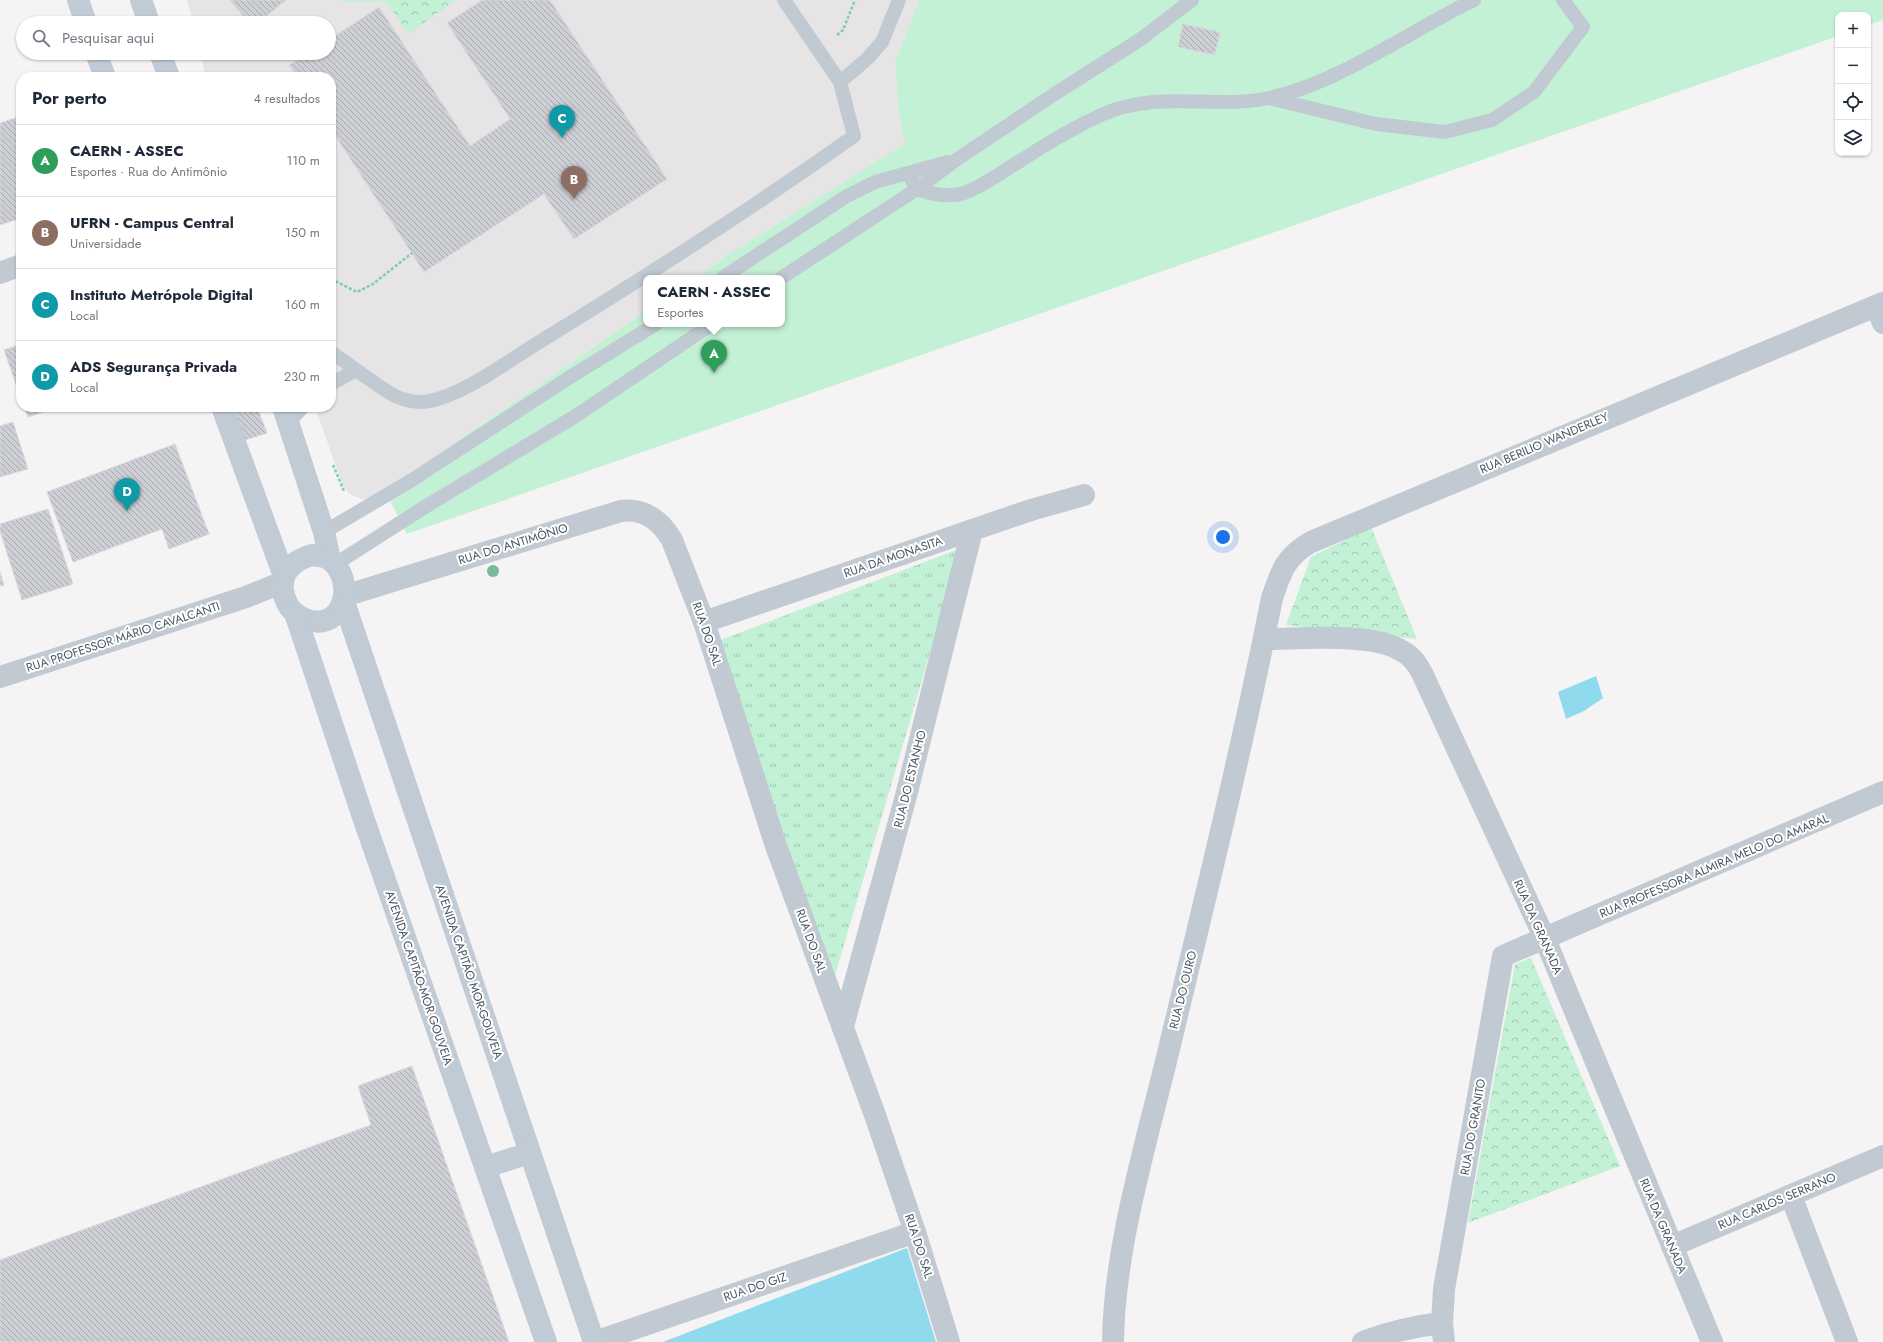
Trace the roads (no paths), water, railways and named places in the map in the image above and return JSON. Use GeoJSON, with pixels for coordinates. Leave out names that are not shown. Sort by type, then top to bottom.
{"type":"FeatureCollection","features":[{"type":"Feature","properties":{"kind":"main road"},"geometry":{"type":"LineString","coordinates":[[78,0],[84,16]]}},
{"type":"Feature","properties":{"kind":"main road"},"geometry":{"type":"LineString","coordinates":[[141,0],[147,16]]}},
{"type":"Feature","properties":{"kind":"main road"},"geometry":{"type":"LineString","coordinates":[[99,60],[103,72]]}},
{"type":"Feature","properties":{"kind":"main road"},"geometry":{"type":"LineString","coordinates":[[163,60],[167,72]]}},
{"type":"Feature","properties":{"kind":"main road"},"geometry":{"type":"LineString","coordinates":[[224,412],[283,579],[285,599],[292,610],[310,621],[328,620],[340,611],[344,599],[344,585],[339,572],[332,562],[324,532],[286,415]]}},
{"type":"Feature","properties":{"kind":"main road"},"geometry":{"type":"LineString","coordinates":[[283,579],[289,567],[299,559],[312,555],[332,562]]}},
{"type":"Feature","properties":{"kind":"main road","name":"AVENIDA CAPITÃO MOR-GOUVEIA"},"geometry":{"type":"LineString","coordinates":[[344,599],[595,1342]]}},
{"type":"Feature","properties":{"kind":"main road","name":"AVENIDA CAPITÃO-MOR GOUVEIA"},"geometry":{"type":"LineString","coordinates":[[292,610],[546,1342]]}},
{"type":"Feature","properties":{"kind":"main road"},"geometry":{"type":"LineString","coordinates":[[485,1167],[530,1153]]}},
{"type":"Feature","properties":{"kind":"street"},"geometry":{"type":"LineString","coordinates":[[0,273],[16,267]]}},
{"type":"Feature","properties":{"kind":"street","name":"RUA BERILIO WANDERLEY"},"geometry":{"type":"LineString","coordinates":[[1264,640],[1272,598],[1280,574],[1292,554],[1304,546],[1532,448],[1881,311]]}},
{"type":"Feature","properties":{"kind":"street","name":"RUA DA MONASITA"},"geometry":{"type":"LineString","coordinates":[[704,622],[972,530],[1084,495]]}},
{"type":"Feature","properties":{"kind":"street","name":"RUA DO ANTIMÔNIO"},"geometry":{"type":"LineString","coordinates":[[344,599],[620,511],[636,511],[651,518],[662,526],[672,540]]}},
{"type":"Feature","properties":{"kind":"street","name":"RUA DO ESTANHO"},"geometry":{"type":"LineString","coordinates":[[843,1026],[906,796],[972,530]]}},
{"type":"Feature","properties":{"kind":"street","name":"RUA DO SAL"},"geometry":{"type":"LineString","coordinates":[[672,540],[704,622],[776,846],[843,1026],[915,1232],[949,1342]]}},
{"type":"Feature","properties":{"kind":"street","name":"RUA PROFESSOR MÁRIO CAVALCANTI"},"geometry":{"type":"LineString","coordinates":[[0,677],[246,597],[283,579]]}},
{"type":"Feature","properties":{"kind":"street"},"geometry":{"type":"LineString","coordinates":[[246,597],[292,610]]}},
{"type":"Feature","properties":{"kind":"street","name":"RUA DA GRANADA"},"geometry":{"type":"LineString","coordinates":[[1264,640],[1352,639],[1378,641],[1391,645],[1411,657],[1422,673],[1545,939],[1712,1342]]}},
{"type":"Feature","properties":{"kind":"street","name":"RUA DO OURO"},"geometry":{"type":"LineString","coordinates":[[1112,1342],[1114,1305],[1132,1205],[1219,842],[1264,640]]}},
{"type":"Feature","properties":{"kind":"street","name":"RUA PROFESSORA ALMIRA MELO DO AMARAL"},"geometry":{"type":"LineString","coordinates":[[1545,939],[1883,792]]}},
{"type":"Feature","properties":{"kind":"street","name":"RUA DO GRANITO"},"geometry":{"type":"LineString","coordinates":[[1442,1332],[1444,1289],[1504,956],[1545,939]]}},
{"type":"Feature","properties":{"kind":"street","name":"RUA CARLOS SERRANO"},"geometry":{"type":"LineString","coordinates":[[1672,1246],[1883,1156]]}},
{"type":"Feature","properties":{"kind":"street"},"geometry":{"type":"LineString","coordinates":[[1790,1196],[1847,1342]]}},
{"type":"Feature","properties":{"kind":"street","name":"RUA DO GIZ"},"geometry":{"type":"LineString","coordinates":[[595,1342],[915,1232]]}},
{"type":"Feature","properties":{"kind":"street"},"geometry":{"type":"LineString","coordinates":[[1363,1342],[1407,1328],[1442,1332]]}},
{"type":"Feature","properties":{"kind":"lane"},"geometry":{"type":"LineString","coordinates":[[645,275],[799,175],[854,136],[840,82],[784,0]]}},
{"type":"Feature","properties":{"kind":"lane"},"geometry":{"type":"LineString","coordinates":[[840,82],[867,59],[882,42],[899,0]]}},
{"type":"Feature","properties":{"kind":"lane"},"geometry":{"type":"LineString","coordinates":[[785,275],[917,189],[956,160],[1141,39],[1192,0]]}},
{"type":"Feature","properties":{"kind":"lane"},"geometry":{"type":"LineString","coordinates":[[908,173],[917,189],[940,195],[964,193],[986,183],[1051,141],[1120,107],[1151,101],[1236,102],[1269,98],[1301,88],[1340,72],[1474,0]]}},
{"type":"Feature","properties":{"kind":"lane"},"geometry":{"type":"LineString","coordinates":[[1269,98],[1376,124],[1445,132],[1492,120],[1534,92],[1583,27],[1563,0]]}},
{"type":"Feature","properties":{"kind":"lane"},"geometry":{"type":"LineString","coordinates":[[727,275],[847,196],[875,182],[956,160]]}},
{"type":"Feature","properties":{"kind":"lane"},"geometry":{"type":"LineString","coordinates":[[336,356],[392,395],[410,402],[424,402],[443,397],[466,386],[596,307],[643,276]]}},
{"type":"Feature","properties":{"kind":"lane"},"geometry":{"type":"LineString","coordinates":[[324,532],[412,480],[567,379],[651,327]]}},
{"type":"Feature","properties":{"kind":"lane"},"geometry":{"type":"LineString","coordinates":[[332,562],[574,417],[708,327]]}},
{"type":"Feature","properties":{"kind":"lane"},"geometry":{"type":"LineString","coordinates":[[336,381],[356,370]]}},
{"type":"Feature","properties":{"kind":"water"},"geometry":{"type":"Polygon","coordinates":[[[1596,676],[1603,698],[1584,711],[1566,719],[1558,692],[1596,676]]]}},
{"type":"Feature","properties":{"kind":"water"},"geometry":{"type":"Polygon","coordinates":[[[907,1248],[936,1342],[663,1342],[907,1248]]]}},
{"type":"Feature","properties":{"kind":"place","name":"Instituto Metrópole Digital"},"geometry":{"type":"Point","coordinates":[562,138]}},
{"type":"Feature","properties":{"kind":"place","name":"UFRN - Campus Central"},"geometry":{"type":"Point","coordinates":[574,199]}},
{"type":"Feature","properties":{"kind":"place","name":"CAERN - ASSEC"},"geometry":{"type":"Point","coordinates":[714,373]}},
{"type":"Feature","properties":{"kind":"place","name":"ADS Segurança Privada"},"geometry":{"type":"Point","coordinates":[127,511]}}]}
